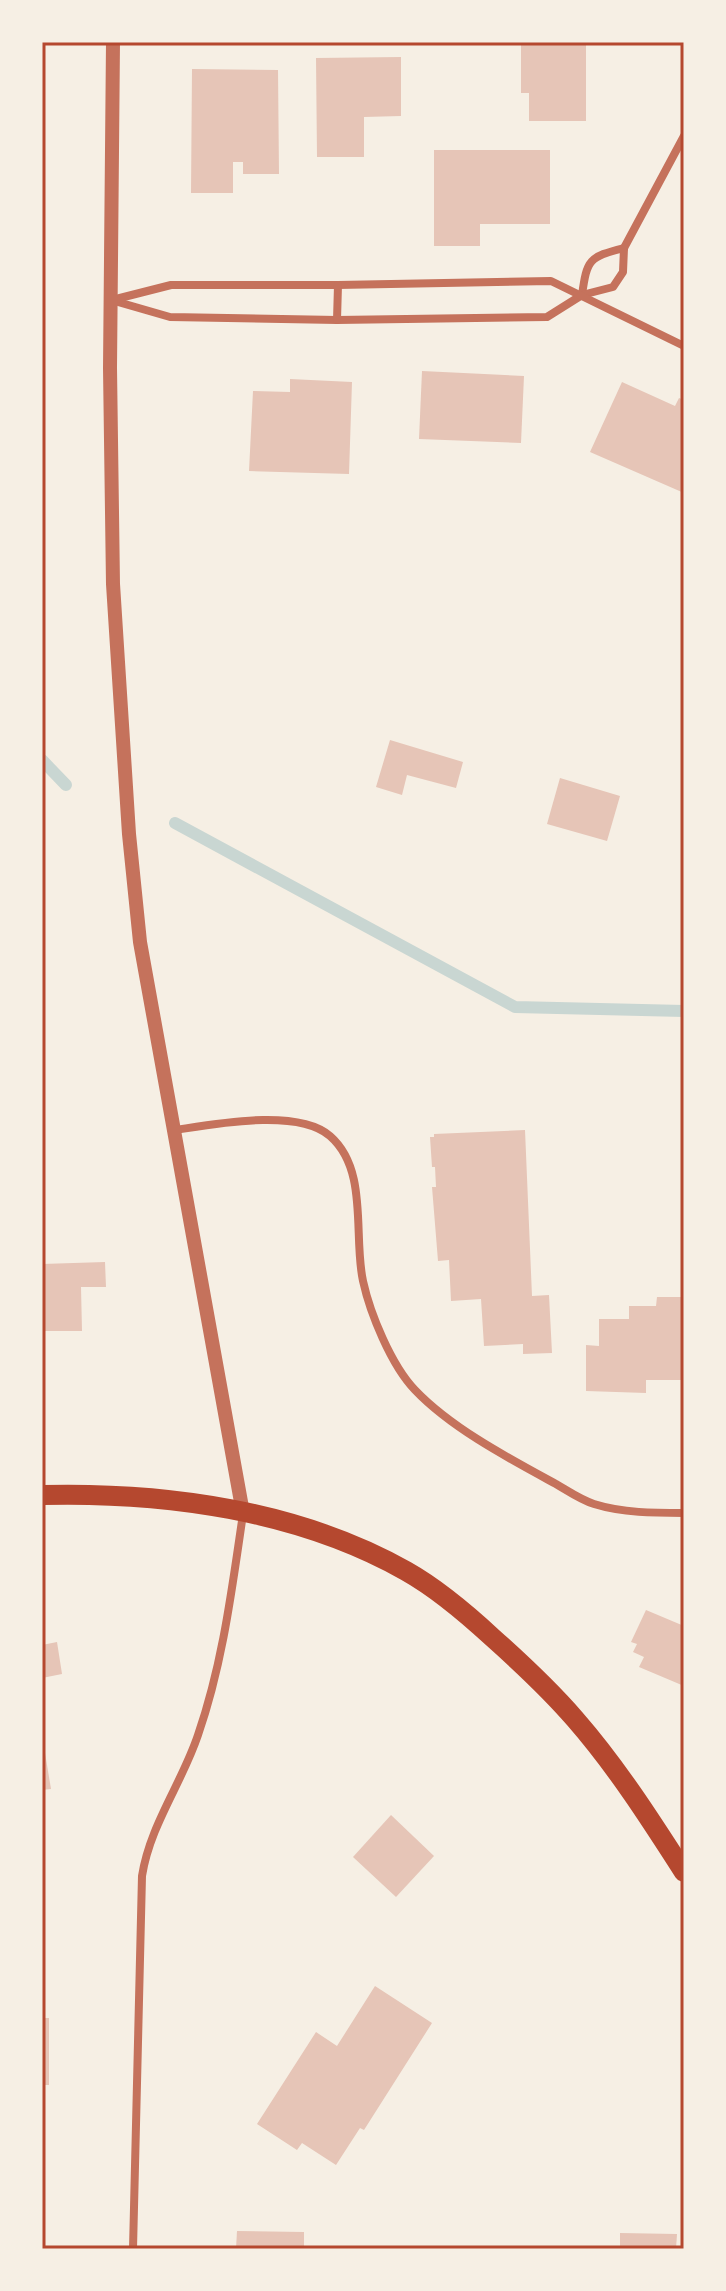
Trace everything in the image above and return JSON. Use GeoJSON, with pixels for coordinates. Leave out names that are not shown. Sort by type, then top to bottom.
{"type":"FeatureCollection","features":[{"type":"Feature","properties":{"kind":"main road"},"geometry":{"type":"LineString","coordinates":[[42,1495],[156,1499],[243,1513],[297,1525],[362,1548],[408,1572],[465,1613],[575,1718],[630,1788],[684,1872]]}},
{"type":"Feature","properties":{"kind":"street"},"geometry":{"type":"LineString","coordinates":[[113,42],[113,584],[121,746],[140,942],[243,1513],[227,1626],[203,1722],[188,1765],[156,1825],[142,1876],[133,2249]]}},
{"type":"Feature","properties":{"kind":"street"},"geometry":{"type":"LineString","coordinates":[[111,300],[170,317],[337,320],[547,317],[582,295],[613,287],[623,272],[624,248],[684,136]]}},
{"type":"Feature","properties":{"kind":"street"},"geometry":{"type":"LineString","coordinates":[[582,295],[586,267],[599,254],[624,248]]}},
{"type":"Feature","properties":{"kind":"street"},"geometry":{"type":"LineString","coordinates":[[111,300],[171,285],[551,281],[684,346]]}},
{"type":"Feature","properties":{"kind":"street"},"geometry":{"type":"LineString","coordinates":[[337,320],[338,285]]}},
{"type":"Feature","properties":{"kind":"street"},"geometry":{"type":"LineString","coordinates":[[175,1130],[237,1121],[296,1121],[329,1135],[348,1161],[352,1176],[362,1278],[372,1313],[413,1389],[518,1464],[592,1503],[638,1512],[684,1513]]}},
{"type":"Feature","properties":{"kind":"building"},"geometry":{"type":"Polygon","coordinates":[[[521,42],[586,42],[586,121],[529,121],[529,93],[521,93],[521,42]]]}},
{"type":"Feature","properties":{"kind":"building"},"geometry":{"type":"Polygon","coordinates":[[[401,57],[401,116],[364,117],[364,157],[317,157],[316,58],[401,57]]]}},
{"type":"Feature","properties":{"kind":"building"},"geometry":{"type":"Polygon","coordinates":[[[192,69],[278,70],[279,174],[243,174],[243,162],[233,162],[233,193],[191,193],[192,69]]]}},
{"type":"Feature","properties":{"kind":"building"},"geometry":{"type":"Polygon","coordinates":[[[434,150],[550,150],[550,224],[480,224],[480,246],[434,246],[434,150]]]}},
{"type":"Feature","properties":{"kind":"building"},"geometry":{"type":"Polygon","coordinates":[[[422,371],[524,376],[521,443],[419,439],[422,371]]]}},
{"type":"Feature","properties":{"kind":"building"},"geometry":{"type":"Polygon","coordinates":[[[290,379],[352,382],[349,474],[249,471],[253,391],[290,392],[290,379]]]}},
{"type":"Feature","properties":{"kind":"building"},"geometry":{"type":"Polygon","coordinates":[[[622,382],[675,406],[679,398],[684,400],[684,493],[590,452],[622,382]]]}},
{"type":"Feature","properties":{"kind":"building"},"geometry":{"type":"Polygon","coordinates":[[[390,740],[463,762],[456,788],[407,775],[402,795],[376,787],[390,740]]]}},
{"type":"Feature","properties":{"kind":"building"},"geometry":{"type":"Polygon","coordinates":[[[560,778],[620,796],[607,841],[547,824],[560,778]]]}},
{"type":"Feature","properties":{"kind":"building"},"geometry":{"type":"Polygon","coordinates":[[[525,1130],[532,1296],[549,1295],[552,1353],[523,1354],[523,1344],[484,1346],[481,1299],[451,1301],[449,1260],[438,1261],[432,1187],[436,1187],[435,1167],[432,1167],[430,1137],[434,1134],[525,1130]]]}},
{"type":"Feature","properties":{"kind":"building"},"geometry":{"type":"Polygon","coordinates":[[[105,1262],[106,1287],[81,1287],[82,1331],[42,1331],[42,1264],[105,1262]]]}},
{"type":"Feature","properties":{"kind":"building"},"geometry":{"type":"Polygon","coordinates":[[[657,1297],[684,1297],[684,1380],[646,1380],[646,1393],[586,1391],[586,1345],[599,1346],[599,1319],[629,1319],[629,1306],[656,1306],[657,1297]]]}},
{"type":"Feature","properties":{"kind":"building"},"geometry":{"type":"Polygon","coordinates":[[[646,1610],[684,1626],[684,1686],[639,1667],[644,1657],[633,1652],[637,1644],[631,1642],[646,1610]]]}},
{"type":"Feature","properties":{"kind":"building"},"geometry":{"type":"Polygon","coordinates":[[[57,1642],[62,1674],[42,1678],[42,1645],[57,1642]]]}},
{"type":"Feature","properties":{"kind":"building"},"geometry":{"type":"Polygon","coordinates":[[[42,1748],[51,1789],[42,1790],[42,1748]]]}},
{"type":"Feature","properties":{"kind":"building"},"geometry":{"type":"Polygon","coordinates":[[[391,1815],[434,1856],[396,1897],[353,1857],[391,1815]]]}},
{"type":"Feature","properties":{"kind":"building"},"geometry":{"type":"Polygon","coordinates":[[[375,1986],[432,2023],[364,2130],[360,2128],[336,2165],[302,2143],[297,2150],[257,2124],[316,2032],[337,2046],[375,1986]]]}},
{"type":"Feature","properties":{"kind":"building"},"geometry":{"type":"Polygon","coordinates":[[[42,2018],[49,2018],[49,2085],[42,2085],[42,2018]]]}},
{"type":"Feature","properties":{"kind":"building"},"geometry":{"type":"Polygon","coordinates":[[[237,2231],[304,2232],[304,2249],[236,2249],[237,2231]]]}},
{"type":"Feature","properties":{"kind":"building"},"geometry":{"type":"Polygon","coordinates":[[[620,2233],[677,2234],[676,2249],[620,2249],[620,2233]]]}},
{"type":"Feature","properties":{"kind":"waterway"},"geometry":{"type":"LineString","coordinates":[[42,760],[66,785]]}},
{"type":"Feature","properties":{"kind":"waterway"},"geometry":{"type":"LineString","coordinates":[[175,823],[515,1007],[684,1011]]}}]}
